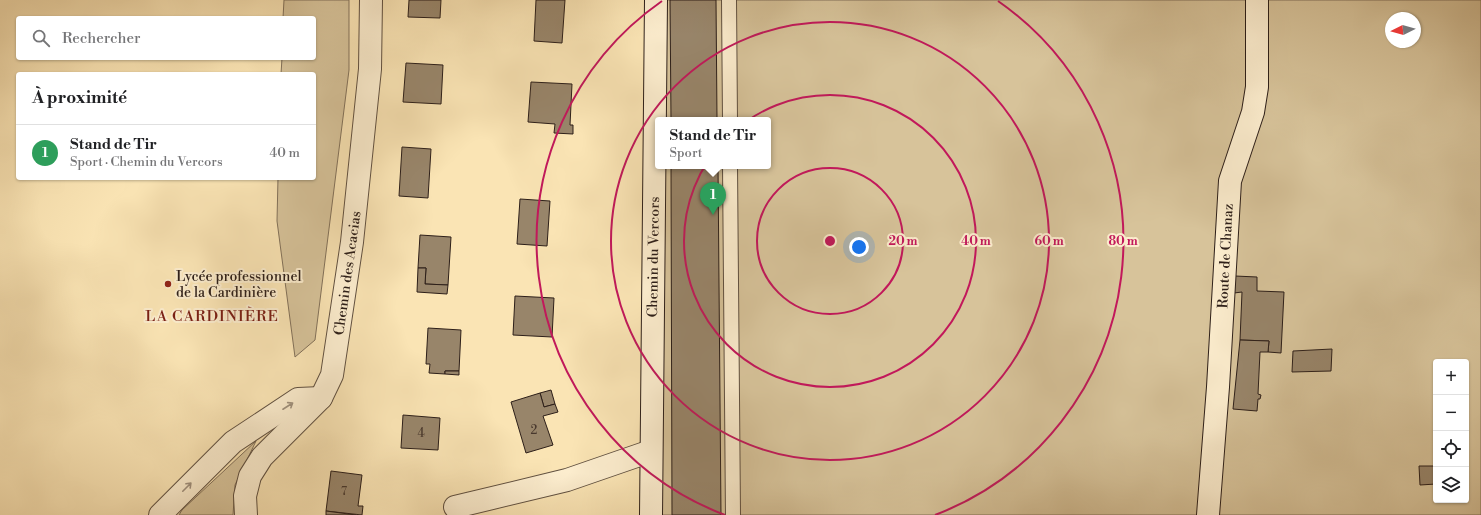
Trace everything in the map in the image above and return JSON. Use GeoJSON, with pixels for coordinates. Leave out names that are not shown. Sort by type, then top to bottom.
{"type":"FeatureCollection","features":[{"type":"Feature","properties":{"kind":"street","name":"Chemin des Acacias"},"geometry":{"type":"LineString","coordinates":[[246,515],[245,496],[250,476],[262,457],[321,398],[332,375],[352,242],[370,69],[372,0]]}},
{"type":"Feature","properties":{"kind":"street","name":"Chemin du Vercors"},"geometry":{"type":"LineString","coordinates":[[651,515],[656,0]]}},
{"type":"Feature","properties":{"kind":"street","name":"Route de Chanaz"},"geometry":{"type":"LineString","coordinates":[[1208,515],[1218,387],[1230,181],[1252,112],[1257,87],[1257,0]]}},
{"type":"Feature","properties":{"kind":"street"},"geometry":{"type":"LineString","coordinates":[[160,515],[233,442],[298,399],[321,398]]}},
{"type":"Feature","properties":{"kind":"street"},"geometry":{"type":"LineString","coordinates":[[455,507],[567,480],[651,451]]}},
{"type":"Feature","properties":{"kind":"lane"},"geometry":{"type":"LineString","coordinates":[[729,0],[730,117]]}},
{"type":"Feature","properties":{"kind":"lane"},"geometry":{"type":"LineString","coordinates":[[730,169],[733,515]]}},
{"type":"Feature","properties":{"kind":"shaded area"},"geometry":{"type":"Polygon","coordinates":[[[284,0],[349,0],[349,70],[315,340],[295,357],[277,221],[278,180],[316,180],[316,72],[281,72],[282,60],[316,60],[316,16],[283,16],[284,0]]]}},
{"type":"Feature","properties":{"kind":"shaded area"},"geometry":{"type":"Polygon","coordinates":[[[651,0],[1481,0],[1481,515],[660,515],[651,0]]]}},
{"type":"Feature","properties":{"kind":"shaded area"},"geometry":{"type":"Polygon","coordinates":[[[256,441],[235,485],[233,515],[179,515],[182,510],[256,441]]]}},
{"type":"Feature","properties":{"kind":"building"},"geometry":{"type":"Polygon","coordinates":[[[409,0],[441,0],[440,18],[408,17],[409,0]]]}},
{"type":"Feature","properties":{"kind":"building"},"geometry":{"type":"Polygon","coordinates":[[[536,0],[565,0],[562,43],[534,41],[536,0]]]}},
{"type":"Feature","properties":{"kind":"building"},"geometry":{"type":"Polygon","coordinates":[[[670,0],[716,0],[717,117],[671,117],[670,0]]]}},
{"type":"Feature","properties":{"kind":"building"},"geometry":{"type":"Polygon","coordinates":[[[406,63],[443,65],[441,104],[403,102],[406,63]]]}},
{"type":"Feature","properties":{"kind":"building"},"geometry":{"type":"Polygon","coordinates":[[[531,82],[572,84],[570,125],[573,125],[573,134],[554,133],[555,124],[528,122],[531,82]]]}},
{"type":"Feature","properties":{"kind":"building"},"geometry":{"type":"Polygon","coordinates":[[[402,147],[431,149],[428,198],[399,196],[402,147]]]}},
{"type":"Feature","properties":{"kind":"building"},"geometry":{"type":"Polygon","coordinates":[[[671,169],[718,169],[721,515],[672,515],[671,169]]]}},
{"type":"Feature","properties":{"kind":"building"},"geometry":{"type":"Polygon","coordinates":[[[520,199],[550,201],[547,246],[517,244],[520,199]]]}},
{"type":"Feature","properties":{"kind":"building"},"geometry":{"type":"Polygon","coordinates":[[[420,235],[451,237],[448,285],[425,284],[426,268],[418,268],[420,235]]]}},
{"type":"Feature","properties":{"kind":"building"},"geometry":{"type":"Polygon","coordinates":[[[418,268],[426,268],[425,284],[448,285],[447,294],[417,292],[418,268]]]}},
{"type":"Feature","properties":{"kind":"building"},"geometry":{"type":"Polygon","coordinates":[[[1235,276],[1257,277],[1257,291],[1284,292],[1281,353],[1268,352],[1269,341],[1240,340],[1242,292],[1234,293],[1235,276]]]}},
{"type":"Feature","properties":{"kind":"building"},"geometry":{"type":"Polygon","coordinates":[[[515,296],[554,298],[552,337],[513,335],[515,296]]]}},
{"type":"Feature","properties":{"kind":"building"},"geometry":{"type":"Polygon","coordinates":[[[428,328],[461,330],[459,371],[445,371],[445,374],[429,373],[430,364],[426,364],[428,328]]]}},
{"type":"Feature","properties":{"kind":"building"},"geometry":{"type":"Polygon","coordinates":[[[1240,340],[1269,341],[1268,352],[1260,352],[1258,394],[1261,395],[1260,399],[1258,399],[1257,411],[1233,409],[1240,340]]]}},
{"type":"Feature","properties":{"kind":"building"},"geometry":{"type":"Polygon","coordinates":[[[1332,349],[1331,371],[1292,372],[1293,351],[1332,349]]]}},
{"type":"Feature","properties":{"kind":"building"},"geometry":{"type":"Polygon","coordinates":[[[445,371],[459,371],[459,375],[445,374],[445,371]]]}},
{"type":"Feature","properties":{"kind":"building"},"geometry":{"type":"Polygon","coordinates":[[[551,390],[555,404],[544,407],[540,393],[551,390]]]}},
{"type":"Feature","properties":{"kind":"building"},"geometry":{"type":"Polygon","coordinates":[[[540,393],[544,407],[555,404],[558,412],[543,416],[553,445],[526,453],[511,402],[540,393]]]}},
{"type":"Feature","properties":{"kind":"building"},"geometry":{"type":"Polygon","coordinates":[[[403,415],[440,418],[438,450],[401,448],[403,415]]]}},
{"type":"Feature","properties":{"kind":"building"},"geometry":{"type":"Polygon","coordinates":[[[1419,466],[1433,466],[1433,484],[1420,485],[1419,466]]]}},
{"type":"Feature","properties":{"kind":"building"},"geometry":{"type":"Polygon","coordinates":[[[331,471],[362,475],[358,506],[363,506],[362,515],[326,511],[331,471]]]}},
{"type":"Feature","properties":{"kind":"building"},"geometry":{"type":"Polygon","coordinates":[[[326,511],[356,515],[326,515],[326,511]]]}},
{"type":"Feature","properties":{"kind":"place","name":"Stand de Tir"},"geometry":{"type":"Point","coordinates":[713,215]}},
{"type":"Feature","properties":{"kind":"place","name":"Lycée professionnel de la Cardinière"},"geometry":{"type":"Point","coordinates":[168,284]}},
{"type":"Feature","properties":{"kind":"district","name":"LA CARDINIÈRE"},"geometry":{"type":"Point","coordinates":[212,316]}}]}
